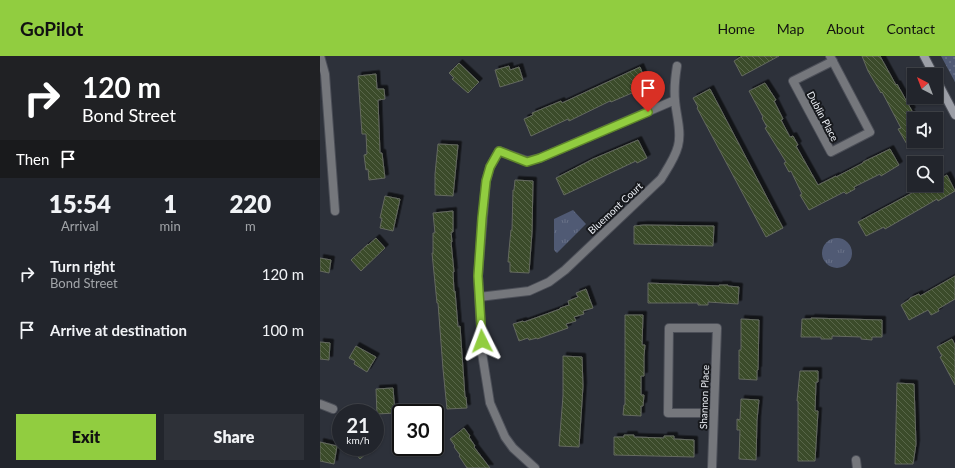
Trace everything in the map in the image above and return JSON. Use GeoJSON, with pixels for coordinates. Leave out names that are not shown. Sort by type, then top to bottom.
{"type":"FeatureCollection","features":[{"type":"Feature","properties":{"kind":"main road"},"geometry":{"type":"LineString","coordinates":[[924,56],[930,68]]}},
{"type":"Feature","properties":{"kind":"main road"},"geometry":{"type":"LineString","coordinates":[[943,92],[955,115]]}},
{"type":"Feature","properties":{"kind":"street"},"geometry":{"type":"LineString","coordinates":[[320,56],[324,74],[335,211]]}},
{"type":"Feature","properties":{"kind":"street","name":"Dublin Place"},"geometry":{"type":"LineString","coordinates":[[832,59],[870,132],[831,152],[793,81],[832,59]]}},
{"type":"Feature","properties":{"kind":"street","name":"Bluemont Court"},"geometry":{"type":"LineString","coordinates":[[480,297],[529,291],[549,282],[565,270],[661,179],[671,164],[678,146],[679,126],[674,84],[677,66]]}},
{"type":"Feature","properties":{"kind":"street"},"geometry":{"type":"LineString","coordinates":[[535,468],[513,448],[498,424],[490,403],[482,353],[478,276],[486,181],[490,167],[499,151],[527,162],[540,158],[675,100]]}},
{"type":"Feature","properties":{"kind":"street","name":"Shannon Place"},"geometry":{"type":"LineString","coordinates":[[712,468],[717,328],[669,328],[668,413],[713,413]]}},
{"type":"Feature","properties":{"kind":"street"},"geometry":{"type":"LineString","coordinates":[[320,404],[332,409]]}},
{"type":"Feature","properties":{"kind":"green space"},"geometry":{"type":"Polygon","coordinates":[[[941,56],[955,56],[955,82],[941,56]]]}},
{"type":"Feature","properties":{"kind":"green space"},"geometry":{"type":"Polygon","coordinates":[[[573,210],[586,224],[557,253],[554,250],[554,219],[573,210]]]}},
{"type":"Feature","properties":{"kind":"green space"},"geometry":{"type":"Polygon","coordinates":[[[837,238],[843,239],[851,247],[851,259],[843,267],[837,268],[831,267],[823,259],[822,253],[823,247],[831,239],[837,238]]]}},
{"type":"Feature","properties":{"kind":"building"},"geometry":{"type":"Polygon","coordinates":[[[742,56],[779,56],[742,76],[734,61],[742,56]]]}},
{"type":"Feature","properties":{"kind":"building"},"geometry":{"type":"Polygon","coordinates":[[[862,56],[880,56],[912,111],[907,112],[907,144],[898,129],[901,128],[882,92],[881,93],[868,71],[862,56]]]}},
{"type":"Feature","properties":{"kind":"building"},"geometry":{"type":"Polygon","coordinates":[[[459,63],[479,82],[468,93],[452,79],[454,78],[449,73],[459,63]]]}},
{"type":"Feature","properties":{"kind":"building"},"geometry":{"type":"Polygon","coordinates":[[[509,66],[510,70],[519,67],[523,80],[500,87],[495,70],[509,66]]]}},
{"type":"Feature","properties":{"kind":"building"},"geometry":{"type":"Polygon","coordinates":[[[640,67],[647,84],[638,88],[639,90],[611,102],[610,101],[569,121],[568,119],[531,136],[524,119],[533,115],[532,113],[561,101],[562,103],[640,67]]]}},
{"type":"Feature","properties":{"kind":"building"},"geometry":{"type":"Polygon","coordinates":[[[376,74],[377,89],[384,89],[385,99],[378,100],[380,153],[382,153],[385,178],[369,180],[364,155],[367,154],[366,134],[362,134],[358,76],[376,74]]]}},
{"type":"Feature","properties":{"kind":"building"},"geometry":{"type":"Polygon","coordinates":[[[765,83],[776,100],[774,101],[783,119],[781,120],[790,137],[793,136],[798,145],[796,146],[818,185],[890,149],[899,165],[881,176],[880,174],[854,187],[855,189],[846,194],[844,192],[809,210],[800,195],[802,194],[791,171],[789,172],[784,163],[786,162],[765,128],[767,127],[762,118],[763,117],[749,91],[765,83]]]}},
{"type":"Feature","properties":{"kind":"building"},"geometry":{"type":"Polygon","coordinates":[[[710,89],[783,228],[766,237],[693,98],[710,89]]]}},
{"type":"Feature","properties":{"kind":"building"},"geometry":{"type":"Polygon","coordinates":[[[638,140],[647,158],[637,163],[636,161],[564,195],[556,178],[593,159],[638,140]]]}},
{"type":"Feature","properties":{"kind":"building"},"geometry":{"type":"Polygon","coordinates":[[[438,144],[458,145],[453,196],[435,195],[435,174],[438,144]]]}},
{"type":"Feature","properties":{"kind":"building"},"geometry":{"type":"Polygon","coordinates":[[[947,175],[955,191],[938,201],[937,199],[885,229],[884,227],[866,236],[858,222],[914,192],[943,192],[943,177],[947,175]]]}},
{"type":"Feature","properties":{"kind":"building"},"geometry":{"type":"Polygon","coordinates":[[[515,180],[533,181],[532,232],[529,273],[510,272],[510,262],[508,262],[512,230],[513,190],[515,180]]]}},
{"type":"Feature","properties":{"kind":"building"},"geometry":{"type":"Polygon","coordinates":[[[385,196],[400,199],[393,231],[380,228],[382,218],[380,218],[385,196]]]}},
{"type":"Feature","properties":{"kind":"building"},"geometry":{"type":"Polygon","coordinates":[[[453,211],[453,232],[451,232],[451,242],[454,291],[458,327],[460,326],[467,408],[447,409],[432,253],[433,233],[435,233],[433,213],[453,211]]]}},
{"type":"Feature","properties":{"kind":"building"},"geometry":{"type":"Polygon","coordinates":[[[634,226],[714,226],[713,246],[634,244],[634,226]]]}},
{"type":"Feature","properties":{"kind":"building"},"geometry":{"type":"Polygon","coordinates":[[[376,238],[385,248],[361,271],[351,260],[376,238]]]}},
{"type":"Feature","properties":{"kind":"building"},"geometry":{"type":"Polygon","coordinates":[[[320,258],[331,260],[329,273],[320,271],[320,258]]]}},
{"type":"Feature","properties":{"kind":"building"},"geometry":{"type":"Polygon","coordinates":[[[955,276],[955,299],[931,315],[928,310],[909,320],[901,305],[910,298],[919,294],[920,296],[955,276]]]}},
{"type":"Feature","properties":{"kind":"building"},"geometry":{"type":"Polygon","coordinates":[[[648,283],[719,286],[728,285],[739,287],[738,304],[708,302],[708,305],[698,305],[698,303],[648,303],[648,283]]]}},
{"type":"Feature","properties":{"kind":"building"},"geometry":{"type":"Polygon","coordinates":[[[586,289],[593,308],[583,311],[584,314],[574,317],[576,321],[566,324],[568,328],[537,339],[529,340],[528,338],[519,341],[513,324],[524,322],[569,305],[568,301],[578,297],[576,293],[586,289]]]}},
{"type":"Feature","properties":{"kind":"building"},"geometry":{"type":"Polygon","coordinates":[[[625,315],[643,315],[642,345],[645,345],[644,376],[641,376],[641,395],[644,395],[643,406],[641,406],[641,416],[623,415],[625,405],[625,315]]]}},
{"type":"Feature","properties":{"kind":"building"},"geometry":{"type":"Polygon","coordinates":[[[741,319],[759,320],[757,380],[739,379],[741,319]]]}},
{"type":"Feature","properties":{"kind":"building"},"geometry":{"type":"Polygon","coordinates":[[[802,319],[882,320],[882,337],[872,337],[872,340],[861,339],[861,337],[832,336],[832,339],[821,339],[821,337],[801,337],[802,319]]]}},
{"type":"Feature","properties":{"kind":"building"},"geometry":{"type":"Polygon","coordinates":[[[952,339],[955,345],[955,385],[940,357],[942,356],[937,347],[952,339]]]}},
{"type":"Feature","properties":{"kind":"building"},"geometry":{"type":"Polygon","coordinates":[[[320,342],[330,343],[329,360],[320,359],[320,342]]]}},
{"type":"Feature","properties":{"kind":"building"},"geometry":{"type":"Polygon","coordinates":[[[356,346],[376,357],[367,372],[354,364],[355,361],[349,358],[356,346]]]}},
{"type":"Feature","properties":{"kind":"building"},"geometry":{"type":"Polygon","coordinates":[[[563,356],[582,357],[583,386],[579,447],[559,446],[563,396],[563,356]]]}},
{"type":"Feature","properties":{"kind":"building"},"geometry":{"type":"Polygon","coordinates":[[[800,371],[818,371],[815,411],[818,411],[815,461],[798,461],[797,401],[800,371]]]}},
{"type":"Feature","properties":{"kind":"building"},"geometry":{"type":"Polygon","coordinates":[[[897,383],[914,384],[916,444],[913,464],[895,464],[897,383]]]}},
{"type":"Feature","properties":{"kind":"building"},"geometry":{"type":"Polygon","coordinates":[[[393,388],[394,404],[392,404],[392,413],[384,414],[384,404],[377,404],[376,389],[393,388]]]}},
{"type":"Feature","properties":{"kind":"building"},"geometry":{"type":"Polygon","coordinates":[[[741,399],[759,400],[756,460],[739,459],[740,430],[737,430],[737,419],[740,420],[741,399]]]}},
{"type":"Feature","properties":{"kind":"building"},"geometry":{"type":"Polygon","coordinates":[[[464,428],[470,436],[469,437],[475,446],[474,447],[490,468],[467,468],[459,456],[460,455],[450,439],[464,428]]]}},
{"type":"Feature","properties":{"kind":"building"},"geometry":{"type":"Polygon","coordinates":[[[624,435],[634,435],[634,437],[664,438],[664,436],[674,436],[674,439],[694,440],[694,457],[614,455],[614,437],[624,437],[624,435]]]}},
{"type":"Feature","properties":{"kind":"building"},"geometry":{"type":"Polygon","coordinates":[[[320,442],[332,445],[332,456],[335,456],[334,464],[320,461],[320,442]]]}},
{"type":"Feature","properties":{"kind":"route"},"geometry":{"type":"LineString","coordinates":[[482,341],[478,276],[482,218],[486,181],[490,167],[499,151],[527,162],[540,158],[648,112]]}}]}
